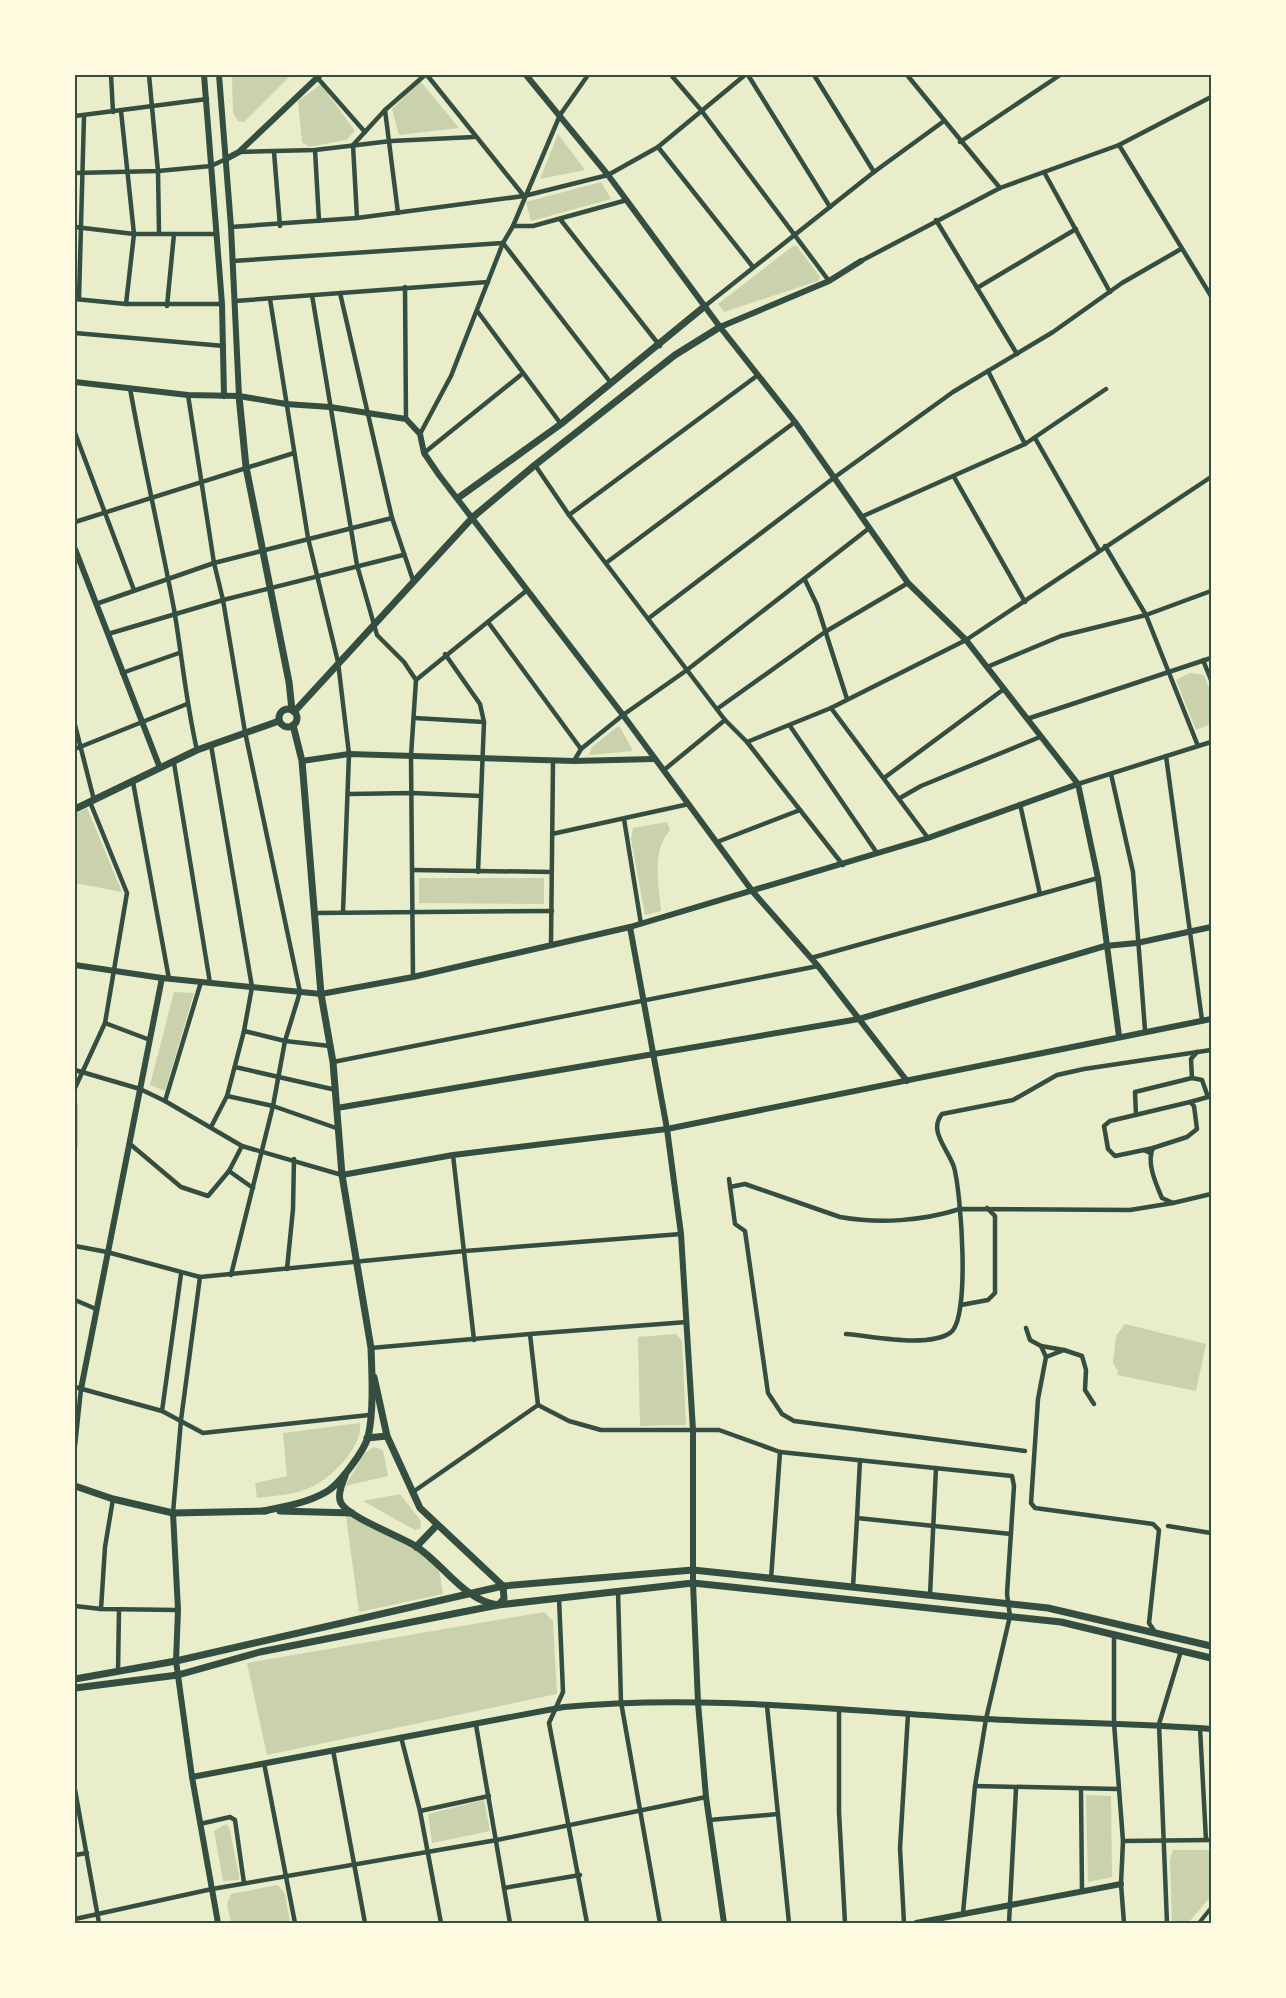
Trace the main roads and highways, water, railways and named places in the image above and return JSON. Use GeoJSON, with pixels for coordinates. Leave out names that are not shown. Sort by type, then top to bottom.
{"type":"FeatureCollection","features":[{"type":"Feature","properties":{"kind":"main road"},"geometry":{"type":"LineString","coordinates":[[458,498],[561,424],[705,306]]}},
{"type":"Feature","properties":{"kind":"main road"},"geometry":{"type":"LineString","coordinates":[[279,721],[280,713],[293,711],[473,517],[675,355],[720,327]]}},
{"type":"Feature","properties":{"kind":"main road"},"geometry":{"type":"LineString","coordinates":[[239,396],[246,467],[264,550],[293,711],[297,719],[293,725],[302,761],[321,994],[333,1062],[342,1175],[371,1348],[372,1369],[367,1438],[346,1472],[327,1492],[298,1504],[263,1511]]}},
{"type":"Feature","properties":{"kind":"main road"},"geometry":{"type":"LineString","coordinates":[[279,721],[284,726],[293,725]]}},
{"type":"Feature","properties":{"kind":"main road"},"geometry":{"type":"LineString","coordinates":[[75,809],[197,750],[279,721]]}},
{"type":"Feature","properties":{"kind":"main road"},"geometry":{"type":"LineString","coordinates":[[372,1369],[387,1436],[420,1508],[503,1586],[504,1599],[498,1605]]}},
{"type":"Feature","properties":{"kind":"main road"},"geometry":{"type":"LineString","coordinates":[[367,1438],[387,1436]]}},
{"type":"Feature","properties":{"kind":"main road"},"geometry":{"type":"LineString","coordinates":[[346,1472],[340,1494],[341,1503],[352,1513],[416,1547],[445,1569],[469,1594],[483,1603],[498,1605]]}},
{"type":"Feature","properties":{"kind":"main road"},"geometry":{"type":"LineString","coordinates":[[75,1486],[113,1499],[173,1513],[263,1511],[352,1513]]}},
{"type":"Feature","properties":{"kind":"main road"},"geometry":{"type":"LineString","coordinates":[[416,1547],[437,1525]]}},
{"type":"Feature","properties":{"kind":"main road"},"geometry":{"type":"LineString","coordinates":[[75,1679],[176,1660],[503,1586],[693,1570],[930,1595],[1011,1606],[1048,1608],[1211,1646]]}},
{"type":"Feature","properties":{"kind":"main road"},"geometry":{"type":"LineString","coordinates":[[75,1688],[178,1675],[260,1652],[498,1605],[693,1582],[1061,1622],[1211,1658]]}}]}
